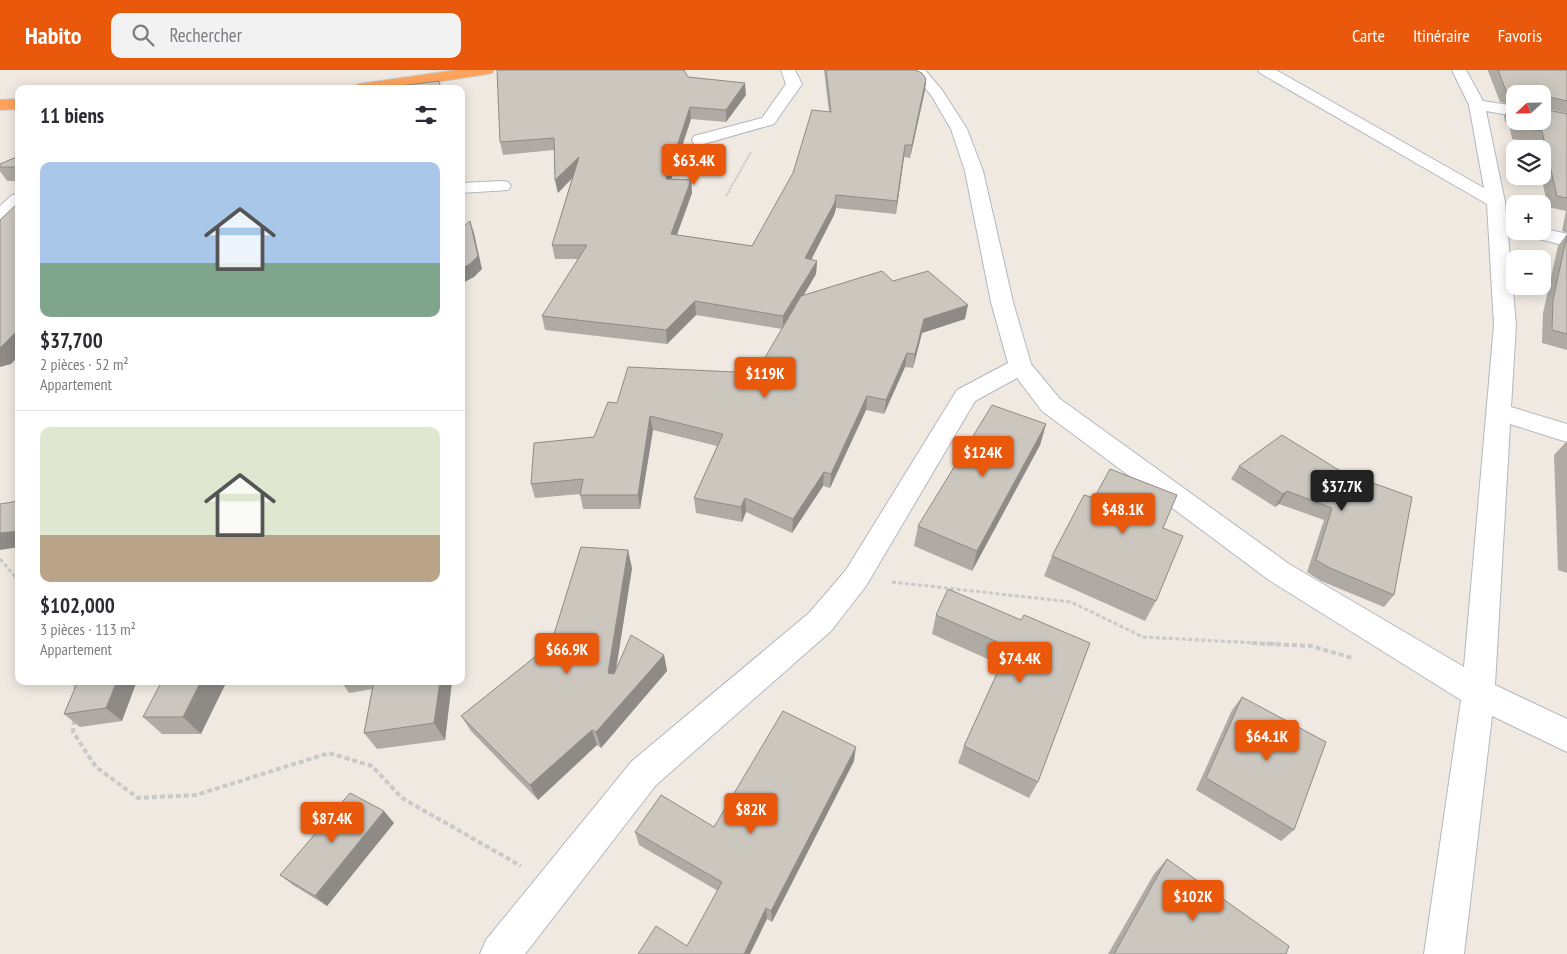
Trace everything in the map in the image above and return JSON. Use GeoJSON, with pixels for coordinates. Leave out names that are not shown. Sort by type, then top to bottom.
{"type":"FeatureCollection","features":[{"type":"Feature","properties":{"kind":"highway"},"geometry":{"type":"LineString","coordinates":[[385,85],[487,70]]}},
{"type":"Feature","properties":{"kind":"highway"},"geometry":{"type":"LineString","coordinates":[[0,105],[15,104]]}},
{"type":"Feature","properties":{"kind":"street"},"geometry":{"type":"LineString","coordinates":[[700,140],[768,121],[794,84],[788,70]]}},
{"type":"Feature","properties":{"kind":"street"},"geometry":{"type":"LineString","coordinates":[[917,70],[937,93],[959,129],[974,171],[1002,302],[1020,366],[1051,405],[1279,572],[1478,693],[1567,736]]}},
{"type":"Feature","properties":{"kind":"street"},"geometry":{"type":"LineString","coordinates":[[1265,70],[1503,218]]}},
{"type":"Feature","properties":{"kind":"street"},"geometry":{"type":"LineString","coordinates":[[1444,954],[1478,693],[1505,325],[1503,218],[1476,104],[1460,70]]}},
{"type":"Feature","properties":{"kind":"street"},"geometry":{"type":"LineString","coordinates":[[1476,104],[1506,109]]}},
{"type":"Feature","properties":{"kind":"street"},"geometry":{"type":"LineString","coordinates":[[465,188],[502,186]]}},
{"type":"Feature","properties":{"kind":"street"},"geometry":{"type":"LineString","coordinates":[[0,216],[15,203]]}},
{"type":"Feature","properties":{"kind":"street"},"geometry":{"type":"LineString","coordinates":[[1551,236],[1567,240]]}},
{"type":"Feature","properties":{"kind":"street"},"geometry":{"type":"LineString","coordinates":[[500,954],[644,773],[820,622],[856,578],[966,396],[1020,366]]}},
{"type":"Feature","properties":{"kind":"street"},"geometry":{"type":"LineString","coordinates":[[1499,412],[1567,433]]}},
{"type":"Feature","properties":{"kind":"path"},"geometry":{"type":"LineString","coordinates":[[726,196],[768,121]]}},
{"type":"Feature","properties":{"kind":"path"},"geometry":{"type":"LineString","coordinates":[[0,559],[15,576]]}},
{"type":"Feature","properties":{"kind":"path"},"geometry":{"type":"LineString","coordinates":[[856,578],[1071,602],[1144,637],[1311,646],[1357,659]]}},
{"type":"Feature","properties":{"kind":"path"},"geometry":{"type":"LineString","coordinates":[[76,685],[76,691]]}},
{"type":"Feature","properties":{"kind":"path"},"geometry":{"type":"LineString","coordinates":[[74,716],[73,732],[96,767],[138,798],[196,795],[329,753],[372,766],[402,798],[553,886]]}},
{"type":"Feature","properties":{"kind":"building"},"geometry":{"type":"Polygon","coordinates":[[[497,70],[684,70],[688,77],[745,83],[726,110],[690,107],[666,179],[691,180],[671,234],[752,246],[793,173],[812,110],[831,112],[826,70],[915,70],[922,73],[926,79],[912,145],[905,145],[897,201],[836,195],[835,202],[805,258],[817,261],[783,316],[695,301],[666,330],[542,316],[587,245],[552,245],[579,157],[555,180],[554,138],[500,142],[497,70]]]}},
{"type":"Feature","properties":{"kind":"building"},"geometry":{"type":"Polygon","coordinates":[[[1498,70],[1567,70],[1567,101],[1551,97],[1551,85],[1506,85],[1506,91],[1498,70]]]}},
{"type":"Feature","properties":{"kind":"building"},"geometry":{"type":"Polygon","coordinates":[[[439,81],[440,85],[408,85],[439,81]]]}},
{"type":"Feature","properties":{"kind":"building"},"geometry":{"type":"Polygon","coordinates":[[[1551,111],[1567,114],[1567,198],[1557,196],[1551,170],[1551,140],[1544,140],[1542,131],[1534,130],[1551,130],[1551,111]]]}},
{"type":"Feature","properties":{"kind":"building"},"geometry":{"type":"Polygon","coordinates":[[[15,158],[15,167],[0,167],[0,164],[15,158]]]}},
{"type":"Feature","properties":{"kind":"building"},"geometry":{"type":"Polygon","coordinates":[[[15,206],[15,333],[0,348],[0,220],[15,206]]]}},
{"type":"Feature","properties":{"kind":"building"},"geometry":{"type":"Polygon","coordinates":[[[470,221],[478,256],[465,267],[465,225],[470,221]]]}},
{"type":"Feature","properties":{"kind":"building"},"geometry":{"type":"Polygon","coordinates":[[[1567,235],[1567,334],[1552,330],[1553,300],[1567,235]]]}},
{"type":"Feature","properties":{"kind":"building"},"geometry":{"type":"Polygon","coordinates":[[[882,271],[893,281],[928,271],[968,305],[924,319],[915,354],[907,353],[886,400],[867,396],[831,474],[824,472],[793,519],[745,498],[741,507],[694,498],[723,434],[650,416],[638,495],[580,495],[583,479],[531,484],[534,443],[594,437],[608,402],[617,403],[628,367],[756,373],[801,296],[882,271]]]}},
{"type":"Feature","properties":{"kind":"building"},"geometry":{"type":"Polygon","coordinates":[[[992,405],[1046,424],[977,551],[918,526],[992,405]]]}},
{"type":"Feature","properties":{"kind":"building"},"geometry":{"type":"Polygon","coordinates":[[[1282,435],[1342,472],[1412,497],[1394,595],[1330,568],[1316,560],[1332,508],[1287,491],[1283,494],[1239,466],[1282,435]]]}},
{"type":"Feature","properties":{"kind":"building"},"geometry":{"type":"Polygon","coordinates":[[[1110,469],[1177,495],[1163,528],[1183,536],[1156,601],[1052,556],[1084,495],[1094,498],[1110,469]]]}},
{"type":"Feature","properties":{"kind":"building"},"geometry":{"type":"Polygon","coordinates":[[[15,502],[15,531],[0,533],[0,504],[15,502]]]}},
{"type":"Feature","properties":{"kind":"building"},"geometry":{"type":"Polygon","coordinates":[[[581,547],[628,550],[608,673],[614,674],[631,635],[664,655],[596,732],[592,730],[530,785],[461,716],[551,644],[581,547]]]}},
{"type":"Feature","properties":{"kind":"building"},"geometry":{"type":"Polygon","coordinates":[[[948,589],[1021,620],[1024,615],[1090,643],[1038,782],[964,746],[1009,647],[936,615],[948,589]]]}},
{"type":"Feature","properties":{"kind":"building"},"geometry":{"type":"Polygon","coordinates":[[[76,685],[115,685],[106,708],[64,714],[76,685]]]}},
{"type":"Feature","properties":{"kind":"building"},"geometry":{"type":"Polygon","coordinates":[[[160,685],[199,685],[183,717],[143,717],[160,685]]]}},
{"type":"Feature","properties":{"kind":"building"},"geometry":{"type":"Polygon","coordinates":[[[373,685],[439,685],[434,723],[364,733],[373,685]]]}},
{"type":"Feature","properties":{"kind":"building"},"geometry":{"type":"Polygon","coordinates":[[[1242,697],[1326,742],[1294,830],[1206,778],[1242,697]]]}},
{"type":"Feature","properties":{"kind":"building"},"geometry":{"type":"Polygon","coordinates":[[[783,711],[856,747],[771,911],[766,908],[744,954],[638,954],[656,926],[687,946],[722,882],[635,832],[661,795],[714,827],[783,711]]]}},
{"type":"Feature","properties":{"kind":"building"},"geometry":{"type":"Polygon","coordinates":[[[350,793],[384,811],[315,896],[280,875],[350,793]]]}},
{"type":"Feature","properties":{"kind":"building"},"geometry":{"type":"Polygon","coordinates":[[[1167,859],[1289,946],[1286,954],[1114,954],[1167,859]]]}}]}
